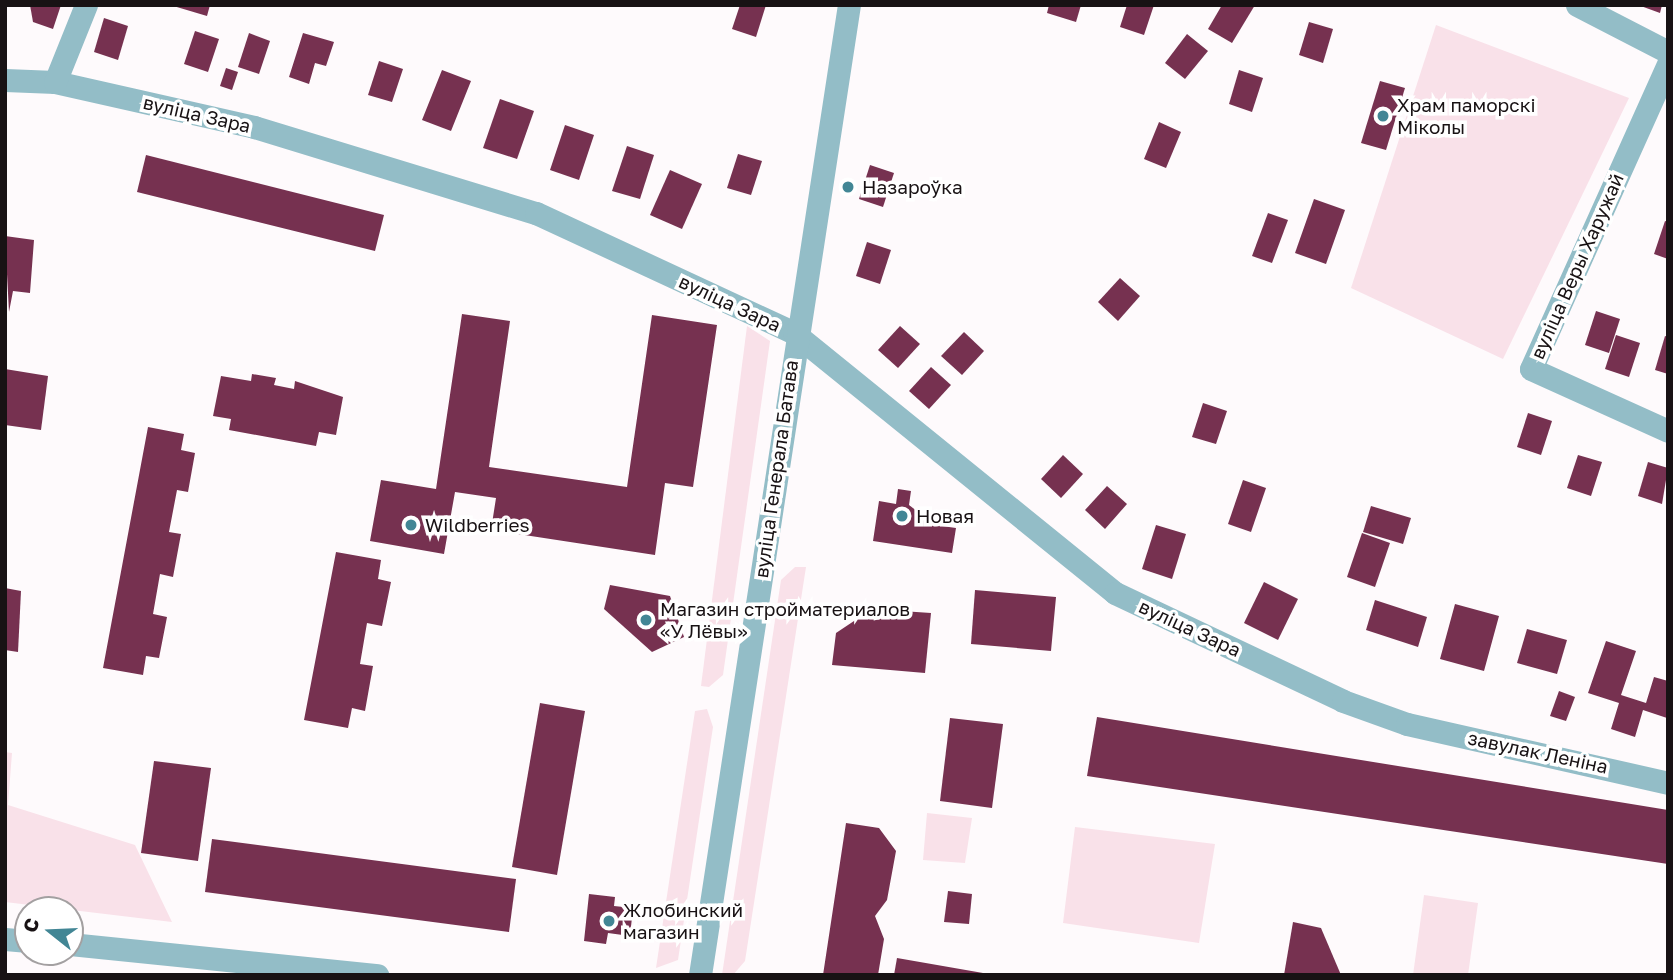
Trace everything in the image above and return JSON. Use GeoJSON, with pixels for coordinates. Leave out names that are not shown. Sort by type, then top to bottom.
{"type":"FeatureCollection","features":[{"type":"Feature","properties":{"kind":"street"},"geometry":{"type":"LineString","coordinates":[[55,82],[86,5]]}},
{"type":"Feature","properties":{"kind":"street","name":"вуліца Генерала Батава"},"geometry":{"type":"LineString","coordinates":[[701,975],[794,333],[849,5]]}},
{"type":"Feature","properties":{"kind":"street"},"geometry":{"type":"LineString","coordinates":[[1577,5],[1668,52]]}},
{"type":"Feature","properties":{"kind":"street","name":"вуліца Веры Харужай"},"geometry":{"type":"LineString","coordinates":[[1668,64],[1531,369],[1668,431]]}},
{"type":"Feature","properties":{"kind":"street","name":"вуліца Зара"},"geometry":{"type":"LineString","coordinates":[[5,80],[55,82],[254,127],[446,183],[536,213],[794,333],[1115,593],[1343,701],[1407,724]]}},
{"type":"Feature","properties":{"kind":"street","name":"завулак Леніна"},"geometry":{"type":"LineString","coordinates":[[1407,724],[1668,783]]}},
{"type":"Feature","properties":{"kind":"street"},"geometry":{"type":"LineString","coordinates":[[84,945],[377,975]]}},
{"type":"Feature","properties":{"kind":"shaded area"},"geometry":{"type":"Polygon","coordinates":[[[1436,25],[1629,98],[1503,359],[1351,288],[1436,25]]]}},
{"type":"Feature","properties":{"kind":"shaded area"},"geometry":{"type":"Polygon","coordinates":[[[747,326],[770,341],[723,675],[709,687],[701,686],[747,326]]]}},
{"type":"Feature","properties":{"kind":"shaded area"},"geometry":{"type":"Polygon","coordinates":[[[795,567],[806,567],[745,961],[733,975],[722,975],[781,580],[795,567]]]}},
{"type":"Feature","properties":{"kind":"shaded area"},"geometry":{"type":"Polygon","coordinates":[[[707,709],[713,727],[678,960],[656,968],[695,711],[707,709]]]}},
{"type":"Feature","properties":{"kind":"shaded area"},"geometry":{"type":"Polygon","coordinates":[[[5,752],[12,753],[8,805],[135,845],[172,922],[84,911],[84,896],[14,896],[14,903],[5,902],[5,752]]]}},
{"type":"Feature","properties":{"kind":"shaded area"},"geometry":{"type":"Polygon","coordinates":[[[927,813],[972,818],[965,863],[923,860],[927,813]]]}},
{"type":"Feature","properties":{"kind":"shaded area"},"geometry":{"type":"Polygon","coordinates":[[[1075,827],[1215,844],[1199,943],[1063,923],[1075,827]]]}},
{"type":"Feature","properties":{"kind":"shaded area"},"geometry":{"type":"Polygon","coordinates":[[[1424,895],[1478,903],[1468,975],[1413,975],[1424,895]]]}},
{"type":"Feature","properties":{"kind":"building"},"geometry":{"type":"Polygon","coordinates":[[[30,5],[61,5],[53,29],[33,22],[30,5]]]}},
{"type":"Feature","properties":{"kind":"building"},"geometry":{"type":"Polygon","coordinates":[[[170,5],[210,5],[207,16],[170,5]]]}},
{"type":"Feature","properties":{"kind":"building"},"geometry":{"type":"Polygon","coordinates":[[[740,5],[766,5],[756,37],[732,29],[740,5]]]}},
{"type":"Feature","properties":{"kind":"building"},"geometry":{"type":"Polygon","coordinates":[[[1049,5],[1081,5],[1076,22],[1047,13],[1049,5]]]}},
{"type":"Feature","properties":{"kind":"building"},"geometry":{"type":"Polygon","coordinates":[[[1127,5],[1154,5],[1144,35],[1120,27],[1127,5]]]}},
{"type":"Feature","properties":{"kind":"building"},"geometry":{"type":"Polygon","coordinates":[[[1222,5],[1255,5],[1232,43],[1208,29],[1222,5]]]}},
{"type":"Feature","properties":{"kind":"building"},"geometry":{"type":"Polygon","coordinates":[[[1638,5],[1662,5],[1660,13],[1638,5]]]}},
{"type":"Feature","properties":{"kind":"building"},"geometry":{"type":"Polygon","coordinates":[[[104,18],[128,26],[118,60],[94,52],[104,18]]]}},
{"type":"Feature","properties":{"kind":"building"},"geometry":{"type":"Polygon","coordinates":[[[1309,22],[1333,29],[1323,63],[1299,55],[1309,22]]]}},
{"type":"Feature","properties":{"kind":"building"},"geometry":{"type":"Polygon","coordinates":[[[195,31],[219,39],[208,72],[184,64],[195,31]]]}},
{"type":"Feature","properties":{"kind":"building"},"geometry":{"type":"Polygon","coordinates":[[[249,33],[270,41],[259,74],[238,67],[249,33]]]}},
{"type":"Feature","properties":{"kind":"building"},"geometry":{"type":"Polygon","coordinates":[[[303,33],[334,42],[326,66],[315,63],[309,84],[289,77],[303,33]]]}},
{"type":"Feature","properties":{"kind":"building"},"geometry":{"type":"Polygon","coordinates":[[[1187,34],[1208,51],[1185,79],[1165,63],[1187,34]]]}},
{"type":"Feature","properties":{"kind":"building"},"geometry":{"type":"Polygon","coordinates":[[[379,61],[403,69],[392,102],[368,95],[379,61]]]}},
{"type":"Feature","properties":{"kind":"building"},"geometry":{"type":"Polygon","coordinates":[[[226,68],[238,72],[232,90],[220,86],[226,68]]]}},
{"type":"Feature","properties":{"kind":"building"},"geometry":{"type":"Polygon","coordinates":[[[442,70],[471,81],[451,131],[422,120],[442,70]]]}},
{"type":"Feature","properties":{"kind":"building"},"geometry":{"type":"Polygon","coordinates":[[[1239,70],[1263,78],[1252,112],[1229,104],[1239,70]]]}},
{"type":"Feature","properties":{"kind":"building","name":"Храм паморскі Міколы"},"geometry":{"type":"Polygon","coordinates":[[[1380,81],[1405,88],[1386,150],[1361,143],[1380,81]]]}},
{"type":"Feature","properties":{"kind":"building"},"geometry":{"type":"Polygon","coordinates":[[[500,99],[534,111],[517,159],[483,148],[500,99]]]}},
{"type":"Feature","properties":{"kind":"building"},"geometry":{"type":"Polygon","coordinates":[[[1159,122],[1181,132],[1166,168],[1144,159],[1159,122]]]}},
{"type":"Feature","properties":{"kind":"building"},"geometry":{"type":"Polygon","coordinates":[[[565,125],[594,135],[579,180],[550,170],[565,125]]]}},
{"type":"Feature","properties":{"kind":"building"},"geometry":{"type":"Polygon","coordinates":[[[627,146],[654,155],[640,199],[612,191],[627,146]]]}},
{"type":"Feature","properties":{"kind":"building"},"geometry":{"type":"Polygon","coordinates":[[[738,154],[762,161],[751,195],[727,188],[738,154]]]}},
{"type":"Feature","properties":{"kind":"building"},"geometry":{"type":"Polygon","coordinates":[[[146,155],[384,215],[375,251],[137,192],[146,155]]]}},
{"type":"Feature","properties":{"kind":"building"},"geometry":{"type":"Polygon","coordinates":[[[870,165],[894,173],[883,207],[859,199],[870,165]]]}},
{"type":"Feature","properties":{"kind":"building"},"geometry":{"type":"Polygon","coordinates":[[[670,170],[702,184],[682,229],[650,215],[670,170]]]}},
{"type":"Feature","properties":{"kind":"building"},"geometry":{"type":"Polygon","coordinates":[[[1314,199],[1345,210],[1326,264],[1295,253],[1314,199]]]}},
{"type":"Feature","properties":{"kind":"building"},"geometry":{"type":"Polygon","coordinates":[[[1268,213],[1288,220],[1272,263],[1252,256],[1268,213]]]}},
{"type":"Feature","properties":{"kind":"building"},"geometry":{"type":"Polygon","coordinates":[[[1665,221],[1668,222],[1668,259],[1654,254],[1665,221]]]}},
{"type":"Feature","properties":{"kind":"building"},"geometry":{"type":"Polygon","coordinates":[[[5,236],[34,240],[30,293],[13,291],[9,312],[5,236]]]}},
{"type":"Feature","properties":{"kind":"building"},"geometry":{"type":"Polygon","coordinates":[[[867,242],[891,250],[880,284],[856,276],[867,242]]]}},
{"type":"Feature","properties":{"kind":"building"},"geometry":{"type":"Polygon","coordinates":[[[1120,278],[1140,296],[1118,321],[1098,302],[1120,278]]]}},
{"type":"Feature","properties":{"kind":"building"},"geometry":{"type":"Polygon","coordinates":[[[1596,311],[1620,319],[1609,353],[1585,345],[1596,311]]]}},
{"type":"Feature","properties":{"kind":"building"},"geometry":{"type":"Polygon","coordinates":[[[462,314],[510,321],[489,467],[627,487],[652,315],[717,325],[693,487],[665,483],[655,555],[491,530],[496,498],[455,492],[444,554],[370,541],[381,480],[436,489],[462,314]]]}},
{"type":"Feature","properties":{"kind":"building"},"geometry":{"type":"Polygon","coordinates":[[[900,326],[920,344],[898,368],[878,350],[900,326]]]}},
{"type":"Feature","properties":{"kind":"building"},"geometry":{"type":"Polygon","coordinates":[[[964,332],[984,351],[962,375],[941,356],[964,332]]]}},
{"type":"Feature","properties":{"kind":"building"},"geometry":{"type":"Polygon","coordinates":[[[1616,335],[1640,343],[1629,377],[1605,369],[1616,335]]]}},
{"type":"Feature","properties":{"kind":"building"},"geometry":{"type":"Polygon","coordinates":[[[1665,336],[1668,337],[1668,374],[1655,370],[1665,336]]]}},
{"type":"Feature","properties":{"kind":"building"},"geometry":{"type":"Polygon","coordinates":[[[931,367],[951,385],[929,409],[909,391],[931,367]]]}},
{"type":"Feature","properties":{"kind":"building"},"geometry":{"type":"Polygon","coordinates":[[[5,369],[48,376],[41,430],[5,425],[5,369]]]}},
{"type":"Feature","properties":{"kind":"building"},"geometry":{"type":"Polygon","coordinates":[[[252,374],[276,378],[274,385],[294,389],[295,381],[343,397],[336,435],[319,432],[316,446],[229,430],[231,419],[213,416],[221,376],[251,381],[252,374]]]}},
{"type":"Feature","properties":{"kind":"building"},"geometry":{"type":"Polygon","coordinates":[[[1203,403],[1227,411],[1216,444],[1192,437],[1203,403]]]}},
{"type":"Feature","properties":{"kind":"building"},"geometry":{"type":"Polygon","coordinates":[[[1528,413],[1552,421],[1541,455],[1517,447],[1528,413]]]}},
{"type":"Feature","properties":{"kind":"building"},"geometry":{"type":"Polygon","coordinates":[[[148,427],[184,434],[181,450],[195,453],[188,492],[177,490],[169,532],[181,534],[173,577],[160,574],[153,614],[167,617],[159,658],[146,656],[143,675],[103,668],[148,427]]]}},
{"type":"Feature","properties":{"kind":"building"},"geometry":{"type":"Polygon","coordinates":[[[1063,455],[1083,474],[1061,498],[1041,479],[1063,455]]]}},
{"type":"Feature","properties":{"kind":"building"},"geometry":{"type":"Polygon","coordinates":[[[1578,455],[1602,462],[1591,496],[1567,488],[1578,455]]]}},
{"type":"Feature","properties":{"kind":"building"},"geometry":{"type":"Polygon","coordinates":[[[1648,462],[1668,468],[1662,504],[1638,496],[1648,462]]]}},
{"type":"Feature","properties":{"kind":"building"},"geometry":{"type":"Polygon","coordinates":[[[1243,480],[1266,488],[1251,532],[1228,524],[1243,480]]]}},
{"type":"Feature","properties":{"kind":"building"},"geometry":{"type":"Polygon","coordinates":[[[1107,486],[1127,504],[1105,529],[1085,510],[1107,486]]]}},
{"type":"Feature","properties":{"kind":"building","name":"Новая"},"geometry":{"type":"Polygon","coordinates":[[[898,489],[911,491],[909,505],[935,525],[956,528],[952,553],[873,541],[879,501],[896,504],[898,489]]]}},
{"type":"Feature","properties":{"kind":"building"},"geometry":{"type":"Polygon","coordinates":[[[1371,506],[1411,518],[1403,544],[1363,532],[1371,506]]]}},
{"type":"Feature","properties":{"kind":"building"},"geometry":{"type":"Polygon","coordinates":[[[1156,525],[1186,534],[1172,579],[1142,569],[1156,525]]]}},
{"type":"Feature","properties":{"kind":"building"},"geometry":{"type":"Polygon","coordinates":[[[1362,533],[1390,543],[1375,587],[1347,577],[1362,533]]]}},
{"type":"Feature","properties":{"kind":"building"},"geometry":{"type":"Polygon","coordinates":[[[336,552],[381,560],[378,579],[391,582],[382,626],[367,623],[360,664],[373,666],[365,711],[352,708],[348,728],[304,720],[336,552]]]}},
{"type":"Feature","properties":{"kind":"building"},"geometry":{"type":"Polygon","coordinates":[[[1264,582],[1298,599],[1278,640],[1244,623],[1264,582]]]}},
{"type":"Feature","properties":{"kind":"building","name":"Магазин стройматериалов «У Лёвы»"},"geometry":{"type":"Polygon","coordinates":[[[610,585],[670,596],[684,637],[652,652],[604,609],[610,585]]]}},
{"type":"Feature","properties":{"kind":"building"},"geometry":{"type":"Polygon","coordinates":[[[5,588],[21,591],[18,652],[5,650],[5,588]]]}},
{"type":"Feature","properties":{"kind":"building"},"geometry":{"type":"Polygon","coordinates":[[[975,590],[1056,597],[1051,651],[971,644],[975,590]]]}},
{"type":"Feature","properties":{"kind":"building"},"geometry":{"type":"Polygon","coordinates":[[[1375,600],[1427,617],[1418,647],[1366,630],[1375,600]]]}},
{"type":"Feature","properties":{"kind":"building"},"geometry":{"type":"Polygon","coordinates":[[[1455,604],[1499,616],[1484,671],[1440,659],[1455,604]]]}},
{"type":"Feature","properties":{"kind":"building"},"geometry":{"type":"Polygon","coordinates":[[[872,609],[931,613],[925,673],[832,665],[836,633],[872,609]]]}},
{"type":"Feature","properties":{"kind":"building"},"geometry":{"type":"Polygon","coordinates":[[[1527,629],[1567,640],[1557,674],[1517,663],[1527,629]]]}},
{"type":"Feature","properties":{"kind":"building"},"geometry":{"type":"Polygon","coordinates":[[[1606,641],[1636,651],[1621,695],[1646,703],[1654,677],[1668,681],[1667,718],[1643,710],[1635,737],[1611,729],[1619,703],[1588,693],[1606,641]]]}},
{"type":"Feature","properties":{"kind":"building"},"geometry":{"type":"Polygon","coordinates":[[[1559,691],[1575,697],[1566,721],[1550,716],[1559,691]]]}},
{"type":"Feature","properties":{"kind":"building"},"geometry":{"type":"Polygon","coordinates":[[[540,703],[585,711],[557,875],[512,867],[540,703]]]}},
{"type":"Feature","properties":{"kind":"building"},"geometry":{"type":"Polygon","coordinates":[[[1097,717],[1668,810],[1668,864],[1087,776],[1097,717]]]}},
{"type":"Feature","properties":{"kind":"building"},"geometry":{"type":"Polygon","coordinates":[[[950,718],[1003,724],[992,808],[940,801],[950,718]]]}},
{"type":"Feature","properties":{"kind":"building"},"geometry":{"type":"Polygon","coordinates":[[[154,761],[211,768],[198,861],[141,853],[154,761]]]}},
{"type":"Feature","properties":{"kind":"building"},"geometry":{"type":"Polygon","coordinates":[[[846,823],[879,828],[896,851],[887,900],[875,916],[884,939],[878,975],[823,975],[846,823]]]}},
{"type":"Feature","properties":{"kind":"building"},"geometry":{"type":"Polygon","coordinates":[[[212,839],[516,879],[509,932],[205,892],[212,839]]]}},
{"type":"Feature","properties":{"kind":"building"},"geometry":{"type":"Polygon","coordinates":[[[948,891],[972,894],[969,924],[944,922],[948,891]]]}},
{"type":"Feature","properties":{"kind":"building","name":"Жлобинский магазин"},"geometry":{"type":"Polygon","coordinates":[[[589,894],[615,897],[614,906],[633,908],[630,936],[608,933],[606,944],[584,941],[589,894]]]}},
{"type":"Feature","properties":{"kind":"building"},"geometry":{"type":"Polygon","coordinates":[[[1293,922],[1321,928],[1341,975],[1284,975],[1293,922]]]}},
{"type":"Feature","properties":{"kind":"building"},"geometry":{"type":"Polygon","coordinates":[[[897,958],[983,973],[983,975],[894,975],[897,958]]]}},
{"type":"Feature","properties":{"kind":"place","name":"Храм паморскі Міколы"},"geometry":{"type":"Point","coordinates":[1383,116]}},
{"type":"Feature","properties":{"kind":"place","name":"Назароўка"},"geometry":{"type":"Point","coordinates":[848,187]}},
{"type":"Feature","properties":{"kind":"place","name":"Новая"},"geometry":{"type":"Point","coordinates":[902,516]}},
{"type":"Feature","properties":{"kind":"place","name":"Wildberries"},"geometry":{"type":"Point","coordinates":[411,525]}},
{"type":"Feature","properties":{"kind":"place","name":"Магазин стройматериалов «У Лёвы»"},"geometry":{"type":"Point","coordinates":[646,620]}},
{"type":"Feature","properties":{"kind":"place","name":"Жлобинский магазин"},"geometry":{"type":"Point","coordinates":[609,921]}}]}
